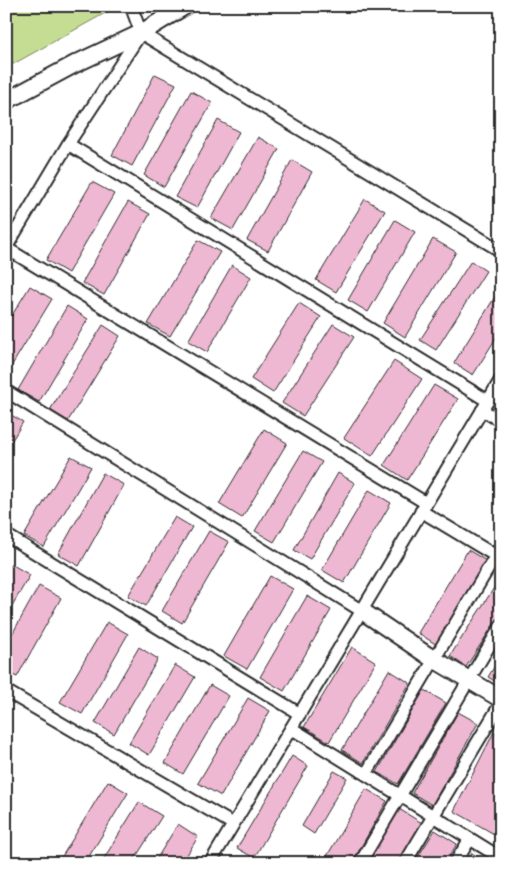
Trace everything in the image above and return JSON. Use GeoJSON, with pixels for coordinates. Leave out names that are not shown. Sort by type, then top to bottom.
{"type":"FeatureCollection","features":[{"type":"Feature","properties":{"kind":"main road"},"geometry":{"type":"LineString","coordinates":[[6,101],[75,64],[140,33],[185,6]]}},
{"type":"Feature","properties":{"kind":"main road"},"geometry":{"type":"LineString","coordinates":[[362,610],[434,659],[501,701]]}},
{"type":"Feature","properties":{"kind":"street"},"geometry":{"type":"LineString","coordinates":[[131,6],[140,33],[501,250]]}},
{"type":"Feature","properties":{"kind":"street"},"geometry":{"type":"LineString","coordinates":[[140,33],[68,144],[6,248],[499,554],[366,774]]}},
{"type":"Feature","properties":{"kind":"street"},"geometry":{"type":"LineString","coordinates":[[68,144],[485,405],[501,421]]}},
{"type":"Feature","properties":{"kind":"street"},"geometry":{"type":"LineString","coordinates":[[210,863],[501,379]]}},
{"type":"Feature","properties":{"kind":"street"},"geometry":{"type":"LineString","coordinates":[[6,391],[362,610]]}},
{"type":"Feature","properties":{"kind":"street"},"geometry":{"type":"LineString","coordinates":[[6,535],[300,714]]}},
{"type":"Feature","properties":{"kind":"street"},"geometry":{"type":"LineString","coordinates":[[360,863],[501,626]]}},
{"type":"Feature","properties":{"kind":"street"},"geometry":{"type":"LineString","coordinates":[[6,691],[233,824]]}},
{"type":"Feature","properties":{"kind":"street"},"geometry":{"type":"LineString","coordinates":[[406,863],[501,701]]}},
{"type":"Feature","properties":{"kind":"street"},"geometry":{"type":"LineString","coordinates":[[291,728],[501,858]]}},
{"type":"Feature","properties":{"kind":"street"},"geometry":{"type":"LineString","coordinates":[[455,863],[470,839]]}},
{"type":"Feature","properties":{"kind":"green space"},"geometry":{"type":"Polygon","coordinates":[[[6,6],[107,6],[109,11],[6,68],[6,6]]]}},
{"type":"Feature","properties":{"kind":"building"},"geometry":{"type":"Polygon","coordinates":[[[155,74],[176,84],[132,166],[112,155],[155,74]]]}},
{"type":"Feature","properties":{"kind":"building"},"geometry":{"type":"Polygon","coordinates":[[[191,91],[212,103],[164,187],[144,175],[191,91]]]}},
{"type":"Feature","properties":{"kind":"building"},"geometry":{"type":"Polygon","coordinates":[[[218,120],[239,132],[197,208],[175,197],[218,120]]]}},
{"type":"Feature","properties":{"kind":"building"},"geometry":{"type":"Polygon","coordinates":[[[258,137],[279,149],[233,230],[211,218],[258,137]]]}},
{"type":"Feature","properties":{"kind":"building"},"geometry":{"type":"Polygon","coordinates":[[[292,160],[312,172],[268,251],[247,240],[292,160]]]}},
{"type":"Feature","properties":{"kind":"building"},"geometry":{"type":"Polygon","coordinates":[[[92,182],[114,194],[68,273],[46,260],[92,182]]]}},
{"type":"Feature","properties":{"kind":"building"},"geometry":{"type":"Polygon","coordinates":[[[365,199],[385,211],[336,292],[316,280],[365,199]]]}},
{"type":"Feature","properties":{"kind":"building"},"geometry":{"type":"Polygon","coordinates":[[[128,202],[150,214],[104,295],[82,283],[128,202]]]}},
{"type":"Feature","properties":{"kind":"building"},"geometry":{"type":"Polygon","coordinates":[[[395,220],[415,232],[368,312],[348,300],[395,220]]]}},
{"type":"Feature","properties":{"kind":"building"},"geometry":{"type":"Polygon","coordinates":[[[433,239],[456,252],[405,337],[383,323],[433,239]]]}},
{"type":"Feature","properties":{"kind":"building"},"geometry":{"type":"Polygon","coordinates":[[[198,240],[220,252],[170,336],[148,324],[198,240]]]}},
{"type":"Feature","properties":{"kind":"building"},"geometry":{"type":"Polygon","coordinates":[[[471,261],[486,271],[436,350],[420,340],[471,261]]]}},
{"type":"Feature","properties":{"kind":"building"},"geometry":{"type":"Polygon","coordinates":[[[232,265],[251,277],[207,352],[188,341],[232,265]]]}},
{"type":"Feature","properties":{"kind":"building"},"geometry":{"type":"Polygon","coordinates":[[[30,286],[52,299],[6,375],[6,325],[30,286]]]}},
{"type":"Feature","properties":{"kind":"building"},"geometry":{"type":"Polygon","coordinates":[[[501,287],[501,330],[473,375],[454,363],[501,287]]]}},
{"type":"Feature","properties":{"kind":"building"},"geometry":{"type":"Polygon","coordinates":[[[299,303],[321,317],[273,393],[251,379],[299,303]]]}},
{"type":"Feature","properties":{"kind":"building"},"geometry":{"type":"Polygon","coordinates":[[[67,306],[88,319],[39,402],[18,390],[67,306]]]}},
{"type":"Feature","properties":{"kind":"building"},"geometry":{"type":"Polygon","coordinates":[[[333,324],[354,337],[303,416],[282,403],[333,324]]]}},
{"type":"Feature","properties":{"kind":"building"},"geometry":{"type":"Polygon","coordinates":[[[103,325],[120,336],[68,421],[50,410],[103,325]]]}},
{"type":"Feature","properties":{"kind":"building"},"geometry":{"type":"Polygon","coordinates":[[[394,361],[422,379],[372,456],[344,438],[394,361]]]}},
{"type":"Feature","properties":{"kind":"building"},"geometry":{"type":"Polygon","coordinates":[[[434,385],[458,399],[407,480],[384,465],[434,385]]]}},
{"type":"Feature","properties":{"kind":"building"},"geometry":{"type":"Polygon","coordinates":[[[6,412],[23,422],[6,450],[6,412]]]}},
{"type":"Feature","properties":{"kind":"building"},"geometry":{"type":"Polygon","coordinates":[[[264,429],[287,443],[242,518],[219,504],[264,429]]]}},
{"type":"Feature","properties":{"kind":"building"},"geometry":{"type":"Polygon","coordinates":[[[303,451],[322,462],[274,542],[255,531],[303,451]]]}},
{"type":"Feature","properties":{"kind":"building"},"geometry":{"type":"Polygon","coordinates":[[[71,456],[91,467],[44,547],[24,536],[71,456]]]}},
{"type":"Feature","properties":{"kind":"building"},"geometry":{"type":"Polygon","coordinates":[[[103,473],[124,485],[79,566],[58,554],[103,473]]]}},
{"type":"Feature","properties":{"kind":"building"},"geometry":{"type":"Polygon","coordinates":[[[338,473],[355,483],[310,559],[294,550],[338,473]]]}},
{"type":"Feature","properties":{"kind":"building"},"geometry":{"type":"Polygon","coordinates":[[[369,490],[391,503],[344,583],[322,570],[369,490]]]}},
{"type":"Feature","properties":{"kind":"building"},"geometry":{"type":"Polygon","coordinates":[[[175,517],[192,527],[146,606],[128,596],[175,517]]]}},
{"type":"Feature","properties":{"kind":"building"},"geometry":{"type":"Polygon","coordinates":[[[209,531],[229,542],[182,623],[162,611],[209,531]]]}},
{"type":"Feature","properties":{"kind":"building"},"geometry":{"type":"Polygon","coordinates":[[[468,550],[488,562],[437,645],[418,633],[468,550]]]}},
{"type":"Feature","properties":{"kind":"building"},"geometry":{"type":"Polygon","coordinates":[[[11,564],[30,575],[6,616],[6,572],[11,564]]]}},
{"type":"Feature","properties":{"kind":"building"},"geometry":{"type":"Polygon","coordinates":[[[270,576],[293,589],[247,669],[224,656],[270,576]]]}},
{"type":"Feature","properties":{"kind":"building"},"geometry":{"type":"Polygon","coordinates":[[[501,577],[501,613],[466,667],[450,656],[501,577]]]}},
{"type":"Feature","properties":{"kind":"building"},"geometry":{"type":"Polygon","coordinates":[[[39,586],[61,598],[17,677],[6,672],[6,645],[39,586]]]}},
{"type":"Feature","properties":{"kind":"building"},"geometry":{"type":"Polygon","coordinates":[[[307,596],[331,610],[284,691],[260,677],[307,596]]]}},
{"type":"Feature","properties":{"kind":"building"},"geometry":{"type":"Polygon","coordinates":[[[107,622],[128,634],[82,714],[60,702],[107,622]]]}},
{"type":"Feature","properties":{"kind":"building"},"geometry":{"type":"Polygon","coordinates":[[[139,647],[158,659],[114,734],[95,723],[139,647]]]}},
{"type":"Feature","properties":{"kind":"building"},"geometry":{"type":"Polygon","coordinates":[[[352,647],[376,662],[329,742],[304,727],[352,647]]]}},
{"type":"Feature","properties":{"kind":"building"},"geometry":{"type":"Polygon","coordinates":[[[501,656],[501,685],[488,677],[501,656]]]}},
{"type":"Feature","properties":{"kind":"building"},"geometry":{"type":"Polygon","coordinates":[[[175,665],[195,677],[149,755],[129,743],[175,665]]]}},
{"type":"Feature","properties":{"kind":"building"},"geometry":{"type":"Polygon","coordinates":[[[389,670],[410,683],[363,763],[342,750],[389,670]]]}},
{"type":"Feature","properties":{"kind":"building"},"geometry":{"type":"Polygon","coordinates":[[[210,685],[229,696],[183,774],[165,763],[210,685]]]}},
{"type":"Feature","properties":{"kind":"building"},"geometry":{"type":"Polygon","coordinates":[[[424,690],[446,703],[398,784],[377,772],[424,690]]]}},
{"type":"Feature","properties":{"kind":"building"},"geometry":{"type":"Polygon","coordinates":[[[248,698],[270,711],[221,796],[198,783],[248,698]]]}},
{"type":"Feature","properties":{"kind":"building"},"geometry":{"type":"Polygon","coordinates":[[[458,712],[478,723],[432,805],[412,793],[458,712]]]}},
{"type":"Feature","properties":{"kind":"building"},"geometry":{"type":"Polygon","coordinates":[[[494,732],[501,736],[501,838],[454,811],[494,732]]]}},
{"type":"Feature","properties":{"kind":"building"},"geometry":{"type":"Polygon","coordinates":[[[292,756],[308,766],[254,858],[237,848],[292,756]]]}},
{"type":"Feature","properties":{"kind":"building"},"geometry":{"type":"Polygon","coordinates":[[[334,771],[347,778],[314,834],[302,826],[334,771]]]}},
{"type":"Feature","properties":{"kind":"building"},"geometry":{"type":"Polygon","coordinates":[[[108,781],[128,793],[85,863],[58,863],[108,781]]]}},
{"type":"Feature","properties":{"kind":"building"},"geometry":{"type":"Polygon","coordinates":[[[366,789],[387,801],[352,863],[323,863],[366,789]]]}},
{"type":"Feature","properties":{"kind":"building"},"geometry":{"type":"Polygon","coordinates":[[[139,802],[162,816],[132,863],[101,863],[139,802]]]}},
{"type":"Feature","properties":{"kind":"building"},"geometry":{"type":"Polygon","coordinates":[[[399,809],[422,823],[397,863],[365,863],[399,809]]]}},
{"type":"Feature","properties":{"kind":"building"},"geometry":{"type":"Polygon","coordinates":[[[178,824],[198,837],[182,863],[154,863],[178,824]]]}},
{"type":"Feature","properties":{"kind":"building"},"geometry":{"type":"Polygon","coordinates":[[[435,830],[457,844],[445,863],[414,863],[435,830]]]}},
{"type":"Feature","properties":{"kind":"building"},"geometry":{"type":"Polygon","coordinates":[[[472,853],[487,863],[466,863],[472,853]]]}}]}
